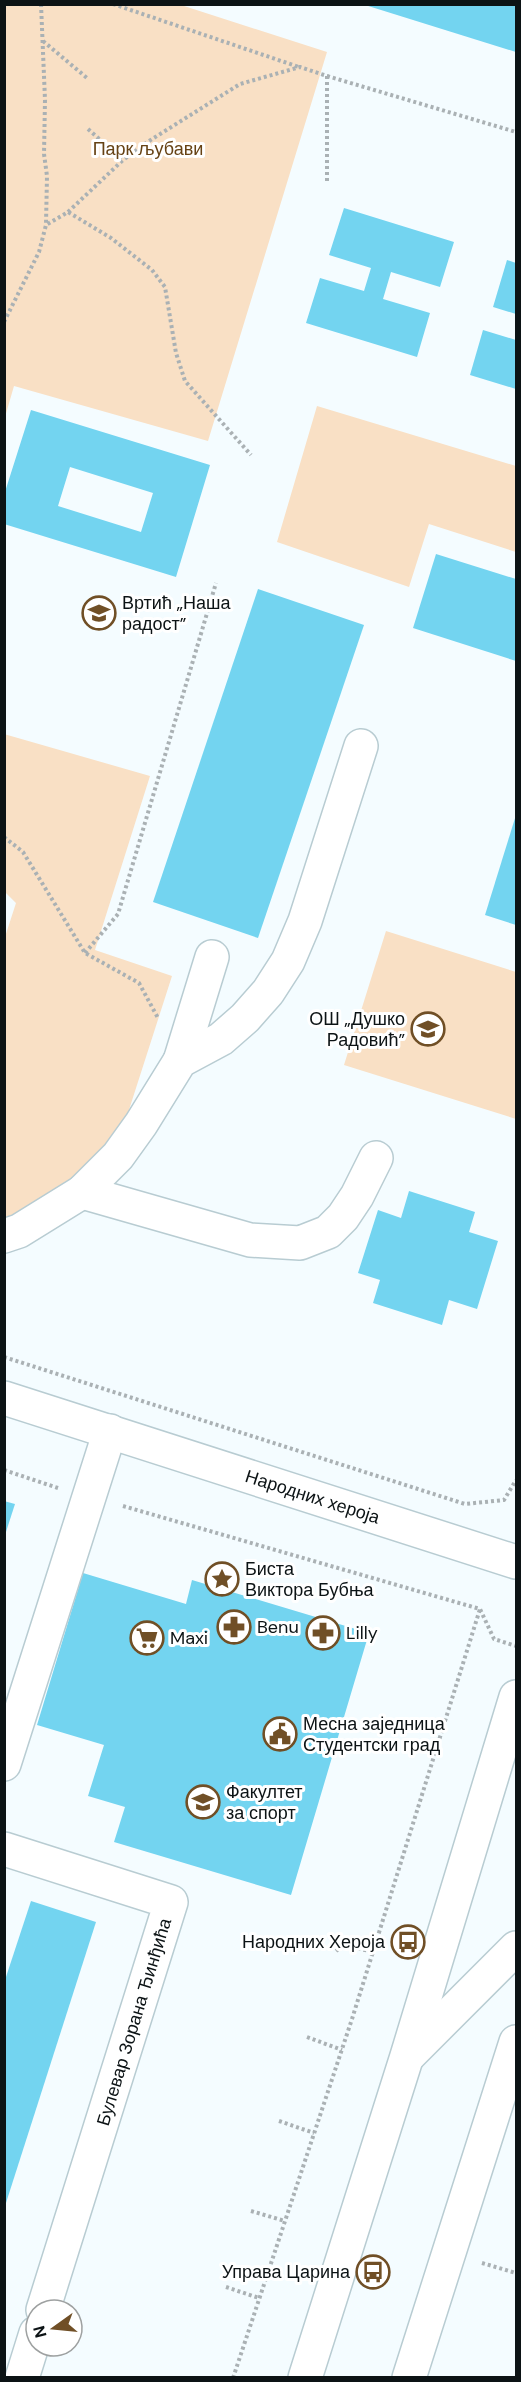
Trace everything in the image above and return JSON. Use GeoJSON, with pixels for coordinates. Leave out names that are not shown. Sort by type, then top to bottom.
{"type":"FeatureCollection","features":[{"type":"Feature","properties":{"kind":"street"},"geometry":{"type":"LineString","coordinates":[[180,1061],[221,1039],[245,1018],[268,992],[288,961],[305,921],[362,746]]}},
{"type":"Feature","properties":{"kind":"street"},"geometry":{"type":"LineString","coordinates":[[4,1236],[19,1231],[82,1192],[118,1156],[180,1061],[212,957]]}},
{"type":"Feature","properties":{"kind":"street"},"geometry":{"type":"LineString","coordinates":[[82,1192],[250,1240],[300,1243],[328,1232],[343,1217],[357,1196],[376,1158]]}},
{"type":"Feature","properties":{"kind":"street","name":"Народних хероја"},"geometry":{"type":"LineString","coordinates":[[4,1398],[516,1562]]}},
{"type":"Feature","properties":{"kind":"street"},"geometry":{"type":"LineString","coordinates":[[4,1764],[110,1431]]}},
{"type":"Feature","properties":{"kind":"street"},"geometry":{"type":"LineString","coordinates":[[305,2378],[407,2056],[516,1697]]}},
{"type":"Feature","properties":{"kind":"street","name":"Булевар Зорана Ђинђића"},"geometry":{"type":"LineString","coordinates":[[4,1849],[171,1902],[47,2298]]}},
{"type":"Feature","properties":{"kind":"street"},"geometry":{"type":"LineString","coordinates":[[407,2056],[516,1948]]}},
{"type":"Feature","properties":{"kind":"street"},"geometry":{"type":"LineString","coordinates":[[410,2378],[516,2042]]}},
{"type":"Feature","properties":{"kind":"street"},"geometry":{"type":"LineString","coordinates":[[22,2378],[28,2358]]}},
{"type":"Feature","properties":{"kind":"path"},"geometry":{"type":"LineString","coordinates":[[4,322],[39,252],[46,225],[44,41],[41,4]]}},
{"type":"Feature","properties":{"kind":"path"},"geometry":{"type":"LineString","coordinates":[[113,4],[327,76],[516,132]]}},
{"type":"Feature","properties":{"kind":"path"},"geometry":{"type":"LineString","coordinates":[[44,41],[87,78]]}},
{"type":"Feature","properties":{"kind":"path"},"geometry":{"type":"LineString","coordinates":[[46,225],[68,212],[123,160],[240,84],[300,67]]}},
{"type":"Feature","properties":{"kind":"path"},"geometry":{"type":"LineString","coordinates":[[327,76],[327,183]]}},
{"type":"Feature","properties":{"kind":"path"},"geometry":{"type":"LineString","coordinates":[[88,129],[123,160]]}},
{"type":"Feature","properties":{"kind":"path"},"geometry":{"type":"LineString","coordinates":[[68,212],[111,238],[152,270],[165,287],[176,353],[185,381],[251,455]]}},
{"type":"Feature","properties":{"kind":"path"},"geometry":{"type":"LineString","coordinates":[[84,953],[118,915],[216,583]]}},
{"type":"Feature","properties":{"kind":"path"},"geometry":{"type":"LineString","coordinates":[[4,837],[23,852],[84,953],[140,983],[180,1061]]}},
{"type":"Feature","properties":{"kind":"path"},"geometry":{"type":"LineString","coordinates":[[4,1357],[465,1504],[504,1500],[516,1480]]}},
{"type":"Feature","properties":{"kind":"path"},"geometry":{"type":"LineString","coordinates":[[4,1470],[90,1497],[480,1609],[494,1639],[516,1646]]}},
{"type":"Feature","properties":{"kind":"path"},"geometry":{"type":"LineString","coordinates":[[232,2378],[342,2050],[480,1609]]}},
{"type":"Feature","properties":{"kind":"path"},"geometry":{"type":"LineString","coordinates":[[336,1951],[344,1945],[373,1952]]}},
{"type":"Feature","properties":{"kind":"path"},"geometry":{"type":"LineString","coordinates":[[307,2037],[342,2050]]}},
{"type":"Feature","properties":{"kind":"path"},"geometry":{"type":"LineString","coordinates":[[279,2121],[314,2133]]}},
{"type":"Feature","properties":{"kind":"path"},"geometry":{"type":"LineString","coordinates":[[251,2211],[285,2221]]}},
{"type":"Feature","properties":{"kind":"path"},"geometry":{"type":"LineString","coordinates":[[226,2287],[259,2298]]}},
{"type":"Feature","properties":{"kind":"green space","name":"Парк љубави"},"geometry":{"type":"Polygon","coordinates":[[[5,4],[181,5],[327,52],[208,441],[14,386],[5,417],[5,4]]]}},
{"type":"Feature","properties":{"kind":"green space"},"geometry":{"type":"Polygon","coordinates":[[[317,406],[516,466],[516,552],[429,524],[409,587],[277,542],[317,406]]]}},
{"type":"Feature","properties":{"kind":"green space"},"geometry":{"type":"Polygon","coordinates":[[[4,734],[150,776],[95,950],[172,976],[119,1141],[34,1217],[5,1227],[4,940],[16,903],[5,892],[4,734]]]}},
{"type":"Feature","properties":{"kind":"green space"},"geometry":{"type":"Polygon","coordinates":[[[386,931],[516,972],[516,1119],[344,1065],[386,931]]]}},
{"type":"Feature","properties":{"kind":"building"},"geometry":{"type":"Polygon","coordinates":[[[516,4],[516,52],[365,5],[516,4]]]}},
{"type":"Feature","properties":{"kind":"building"},"geometry":{"type":"Polygon","coordinates":[[[344,208],[454,242],[440,287],[391,272],[383,299],[430,313],[417,357],[306,323],[320,278],[364,291],[371,268],[329,255],[344,208]]]}},
{"type":"Feature","properties":{"kind":"building"},"geometry":{"type":"Polygon","coordinates":[[[507,260],[516,263],[516,314],[493,307],[507,260]]]}},
{"type":"Feature","properties":{"kind":"building"},"geometry":{"type":"Polygon","coordinates":[[[483,330],[516,340],[516,389],[470,375],[483,330]]]}},
{"type":"Feature","properties":{"kind":"building"},"geometry":{"type":"Polygon","coordinates":[[[31,410],[210,465],[176,577],[4,524],[4,495],[31,410]],[[70,467],[58,506],[141,532],[153,493],[70,467]]]}},
{"type":"Feature","properties":{"kind":"building"},"geometry":{"type":"Polygon","coordinates":[[[436,554],[516,579],[516,661],[413,628],[436,554]]]}},
{"type":"Feature","properties":{"kind":"building"},"geometry":{"type":"Polygon","coordinates":[[[258,589],[364,625],[258,938],[153,902],[258,589]]]}},
{"type":"Feature","properties":{"kind":"building"},"geometry":{"type":"Polygon","coordinates":[[[516,815],[516,925],[485,915],[516,815]]]}},
{"type":"Feature","properties":{"kind":"building"},"geometry":{"type":"Polygon","coordinates":[[[409,1191],[475,1212],[469,1232],[498,1241],[477,1309],[449,1300],[442,1325],[373,1303],[380,1280],[358,1273],[378,1210],[401,1218],[409,1191]]]}},
{"type":"Feature","properties":{"kind":"building"},"geometry":{"type":"Polygon","coordinates":[[[4,1501],[15,1504],[5,1535],[4,1535],[4,1501]]]}},
{"type":"Feature","properties":{"kind":"building"},"geometry":{"type":"Polygon","coordinates":[[[83,1573],[186,1604],[192,1580],[369,1633],[291,1895],[114,1842],[125,1807],[88,1796],[104,1745],[37,1725],[83,1573]]]}},
{"type":"Feature","properties":{"kind":"building"},"geometry":{"type":"Polygon","coordinates":[[[31,1901],[96,1922],[5,2206],[4,1983],[31,1901]]]}},
{"type":"Feature","properties":{"kind":"place","name":"Вртић „Наша радост”"},"geometry":{"type":"Point","coordinates":[99,613]}},
{"type":"Feature","properties":{"kind":"place","name":"ОШ „Душко Радовић”"},"geometry":{"type":"Point","coordinates":[428,1029]}},
{"type":"Feature","properties":{"kind":"place","name":"Биста Виктора Бубња"},"geometry":{"type":"Point","coordinates":[222,1579]}},
{"type":"Feature","properties":{"kind":"place","name":"Benu"},"geometry":{"type":"Point","coordinates":[234,1627]}},
{"type":"Feature","properties":{"kind":"place","name":"Lilly"},"geometry":{"type":"Point","coordinates":[323,1633]}},
{"type":"Feature","properties":{"kind":"place","name":"Maxi"},"geometry":{"type":"Point","coordinates":[147,1638]}},
{"type":"Feature","properties":{"kind":"place","name":"Месна заједница Студентски град"},"geometry":{"type":"Point","coordinates":[280,1734]}},
{"type":"Feature","properties":{"kind":"place","name":"Факултет за спорт"},"geometry":{"type":"Point","coordinates":[203,1802]}},
{"type":"Feature","properties":{"kind":"place","name":"Народних Хероја"},"geometry":{"type":"Point","coordinates":[408,1942]}},
{"type":"Feature","properties":{"kind":"place","name":"Управа Царина"},"geometry":{"type":"Point","coordinates":[373,2272]}}]}
